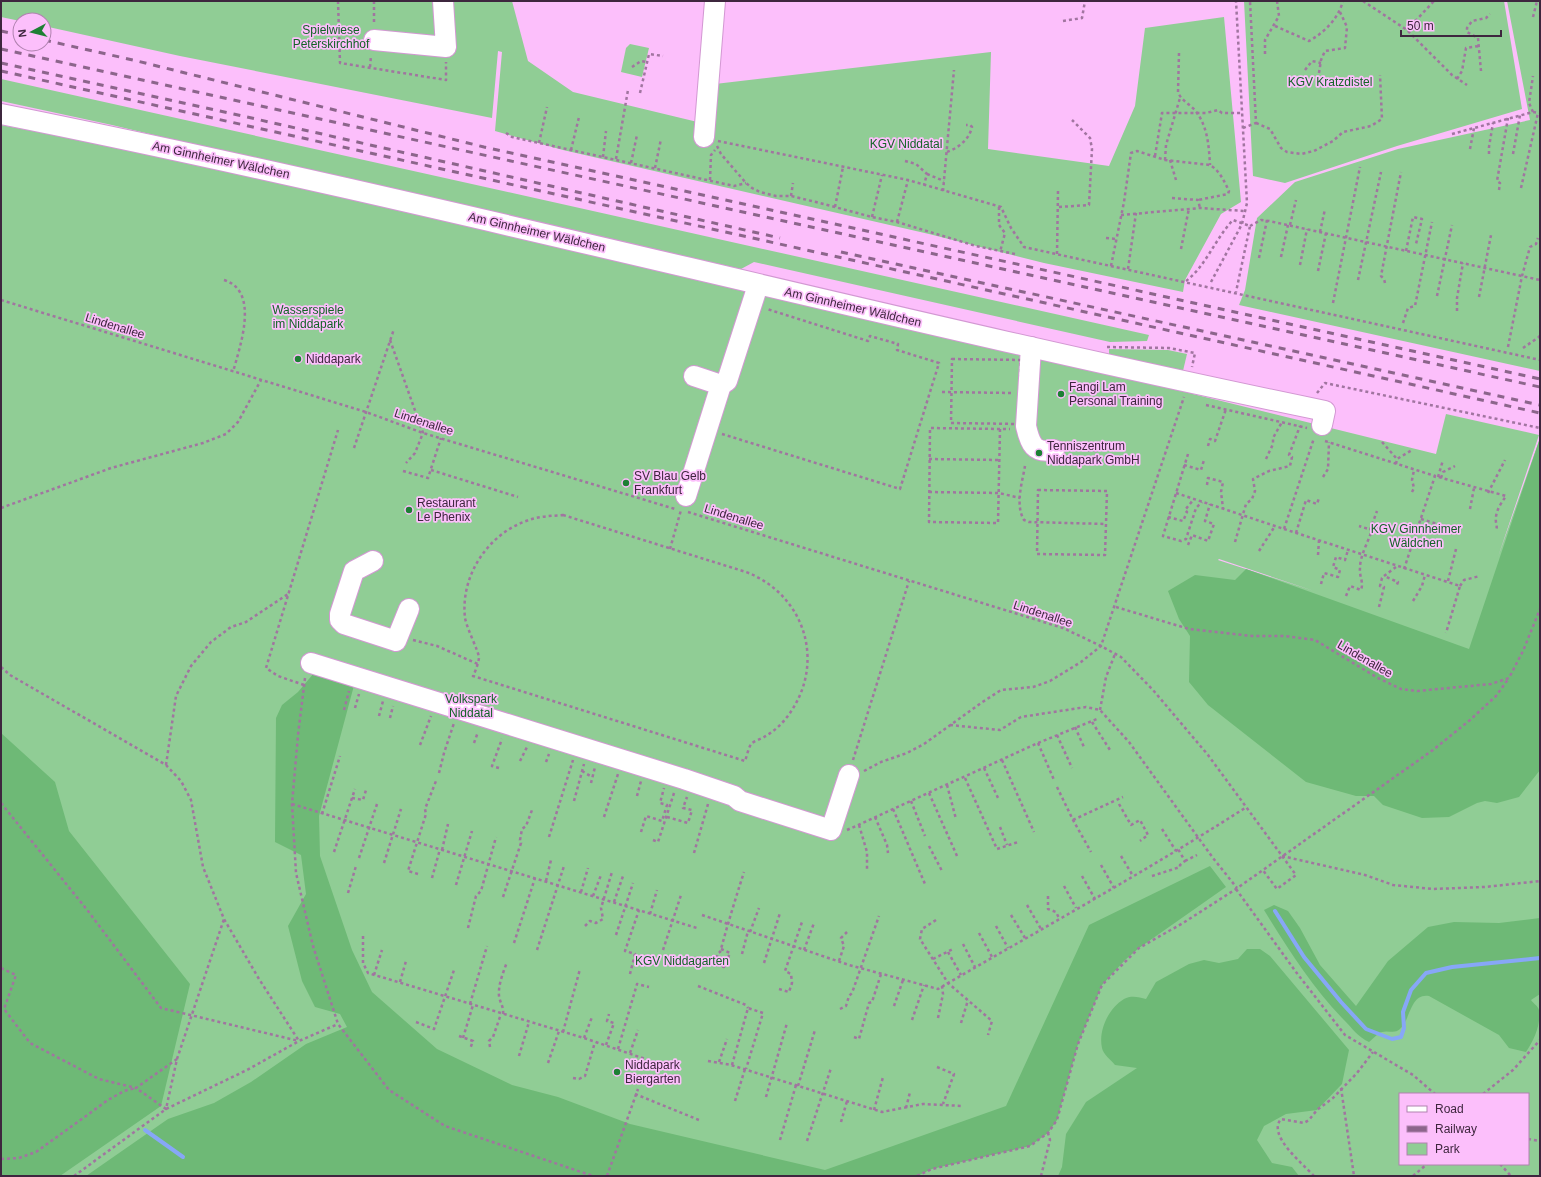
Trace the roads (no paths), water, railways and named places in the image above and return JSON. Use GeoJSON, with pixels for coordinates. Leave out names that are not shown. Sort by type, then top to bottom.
{"type":"FeatureCollection","features":[{"type":"Feature","properties":{"kind":"street"},"geometry":{"type":"LineString","coordinates":[[374,40],[446,47],[443,1]]}},
{"type":"Feature","properties":{"kind":"street"},"geometry":{"type":"LineString","coordinates":[[713,142],[715,1]]}},
{"type":"Feature","properties":{"kind":"street","name":"Am Ginnheimer Wäldchen"},"geometry":{"type":"LineString","coordinates":[[1,114],[167,147],[409,201],[758,285],[1072,357],[1325,411],[1326,433]]}},
{"type":"Feature","properties":{"kind":"street"},"geometry":{"type":"LineString","coordinates":[[684,503],[721,385],[727,381],[758,285]]}},
{"type":"Feature","properties":{"kind":"street"},"geometry":{"type":"LineString","coordinates":[[1031,347],[1024,393],[1028,439],[1034,447],[1042,451],[1059,449]]}},
{"type":"Feature","properties":{"kind":"street"},"geometry":{"type":"LineString","coordinates":[[694,376],[721,385]]}},
{"type":"Feature","properties":{"kind":"street"},"geometry":{"type":"LineString","coordinates":[[373,561],[354,571],[340,614],[340,620],[344,624],[390,641],[396,641],[399,637],[409,609]]}},
{"type":"Feature","properties":{"kind":"street"},"geometry":{"type":"LineString","coordinates":[[308,670],[436,700],[507,723],[581,753],[621,760],[713,789],[734,796],[740,801],[831,830],[848,777]]}},
{"type":"Feature","properties":{"kind":"waterway"},"geometry":{"type":"LineString","coordinates":[[1275,911],[1304,957],[1341,1002],[1366,1029],[1392,1039],[1401,1037],[1404,1028],[1403,1012],[1411,990],[1426,973],[1452,967],[1540,958]]}},
{"type":"Feature","properties":{"kind":"waterway"},"geometry":{"type":"LineString","coordinates":[[145,1130],[183,1157]]}},
{"type":"Feature","properties":{"kind":"railway"},"geometry":{"type":"LineString","coordinates":[[1,31],[12,33]]}},
{"type":"Feature","properties":{"kind":"railway"},"geometry":{"type":"LineString","coordinates":[[52,42],[133,60],[484,147],[1540,379]]}},
{"type":"Feature","properties":{"kind":"railway"},"geometry":{"type":"LineString","coordinates":[[1,49],[1540,387]]}},
{"type":"Feature","properties":{"kind":"railway"},"geometry":{"type":"LineString","coordinates":[[1,63],[247,117],[780,238]]}},
{"type":"Feature","properties":{"kind":"railway"},"geometry":{"type":"LineString","coordinates":[[1,71],[1540,413]]}},
{"type":"Feature","properties":{"kind":"railway"},"geometry":{"type":"LineString","coordinates":[[841,252],[1540,405]]}},
{"type":"Feature","properties":{"kind":"place","name":"Niddapark"},"geometry":{"type":"Point","coordinates":[298,359]}},
{"type":"Feature","properties":{"kind":"place","name":"Fangi Lam Personal Training"},"geometry":{"type":"Point","coordinates":[1061,394]}},
{"type":"Feature","properties":{"kind":"place","name":"Tenniszentrum Niddapark GmbH"},"geometry":{"type":"Point","coordinates":[1039,453]}},
{"type":"Feature","properties":{"kind":"place","name":"SV Blau Gelb Frankfurt"},"geometry":{"type":"Point","coordinates":[626,483]}},
{"type":"Feature","properties":{"kind":"place","name":"Restaurant Le Phenix"},"geometry":{"type":"Point","coordinates":[409,510]}},
{"type":"Feature","properties":{"kind":"place","name":"Niddapark Biergarten"},"geometry":{"type":"Point","coordinates":[617,1072]}},
{"type":"Feature","properties":{"kind":"park label","name":"Spielwiese Peterskirchhof"},"geometry":{"type":"Point","coordinates":[331,37]}},
{"type":"Feature","properties":{"kind":"park label","name":"KGV Kratzdistel"},"geometry":{"type":"Point","coordinates":[1330,82]}},
{"type":"Feature","properties":{"kind":"park label","name":"KGV Niddatal"},"geometry":{"type":"Point","coordinates":[906,144]}},
{"type":"Feature","properties":{"kind":"park label","name":"Wasserspiele im Niddapark"},"geometry":{"type":"Point","coordinates":[308,317]}},
{"type":"Feature","properties":{"kind":"park label","name":"KGV Ginnheimer Wäldchen"},"geometry":{"type":"Point","coordinates":[1416,536]}},
{"type":"Feature","properties":{"kind":"park label","name":"Volkspark Niddatal"},"geometry":{"type":"Point","coordinates":[471,706]}},
{"type":"Feature","properties":{"kind":"park label","name":"KGV Niddagarten"},"geometry":{"type":"Point","coordinates":[682,961]}}]}
